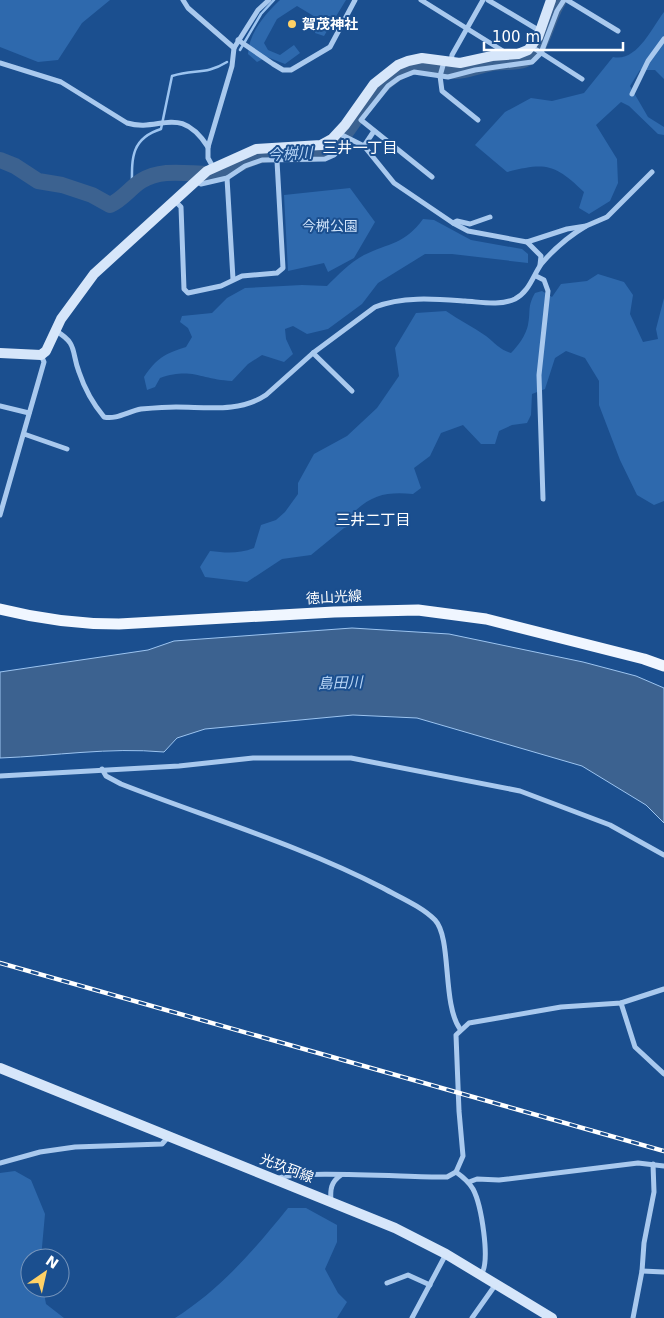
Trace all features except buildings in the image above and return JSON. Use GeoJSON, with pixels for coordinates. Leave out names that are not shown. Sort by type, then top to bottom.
{"type":"FeatureCollection","features":[{"type":"Feature","properties":{"kind":"main road","name":"徳山光線"},"geometry":{"type":"LineString","coordinates":[[0,609],[26,616],[79,624],[119,624],[385,609],[435,611],[486,619],[644,659],[664,666]]}},
{"type":"Feature","properties":{"kind":"street"},"geometry":{"type":"LineString","coordinates":[[183,0],[188,8],[234,48]]}},
{"type":"Feature","properties":{"kind":"street"},"geometry":{"type":"LineString","coordinates":[[214,167],[208,158],[208,147],[232,66],[234,48],[258,10],[269,0]]}},
{"type":"Feature","properties":{"kind":"street"},"geometry":{"type":"LineString","coordinates":[[238,40],[272,64],[284,70],[291,70],[330,47],[355,0]]}},
{"type":"Feature","properties":{"kind":"street"},"geometry":{"type":"LineString","coordinates":[[421,0],[503,51],[504,56]]}},
{"type":"Feature","properties":{"kind":"street"},"geometry":{"type":"LineString","coordinates":[[478,120],[442,91],[440,76],[483,0]]}},
{"type":"Feature","properties":{"kind":"street"},"geometry":{"type":"LineString","coordinates":[[488,0],[540,31]]}},
{"type":"Feature","properties":{"kind":"street"},"geometry":{"type":"LineString","coordinates":[[0,353],[41,355],[46,351],[74,300],[94,274],[214,167],[256,149],[321,145],[338,133],[374,84],[398,65],[422,58],[448,62],[518,54],[532,47],[551,0]]}},
{"type":"Feature","properties":{"kind":"street"},"geometry":{"type":"LineString","coordinates":[[432,177],[361,120],[388,86],[414,72],[448,77],[475,70],[532,62],[541,53],[557,11],[564,0]]}},
{"type":"Feature","properties":{"kind":"street"},"geometry":{"type":"LineString","coordinates":[[568,0],[618,31]]}},
{"type":"Feature","properties":{"kind":"street"},"geometry":{"type":"LineString","coordinates":[[632,94],[648,61],[664,39]]}},
{"type":"Feature","properties":{"kind":"street"},"geometry":{"type":"LineString","coordinates":[[532,47],[582,79]]}},
{"type":"Feature","properties":{"kind":"street"},"geometry":{"type":"LineString","coordinates":[[0,62],[61,82],[127,122],[138,126],[171,120],[184,124],[203,140],[208,147]]}},
{"type":"Feature","properties":{"kind":"street"},"geometry":{"type":"LineString","coordinates":[[364,146],[374,132]]}},
{"type":"Feature","properties":{"kind":"street"},"geometry":{"type":"LineString","coordinates":[[338,133],[364,146],[394,183],[468,231],[527,242],[567,229],[586,226]]}},
{"type":"Feature","properties":{"kind":"street"},"geometry":{"type":"LineString","coordinates":[[197,182],[201,184],[227,178],[245,166],[262,160],[325,159],[334,155],[349,140]]}},
{"type":"Feature","properties":{"kind":"street"},"geometry":{"type":"LineString","coordinates":[[175,201],[181,207],[184,289],[188,293],[221,286],[233,279],[277,273],[282,268],[277,161]]}},
{"type":"Feature","properties":{"kind":"street"},"geometry":{"type":"LineString","coordinates":[[540,265],[569,236],[607,217],[652,172]]}},
{"type":"Feature","properties":{"kind":"street"},"geometry":{"type":"LineString","coordinates":[[227,178],[233,279]]}},
{"type":"Feature","properties":{"kind":"street"},"geometry":{"type":"LineString","coordinates":[[453,223],[457,221],[470,224],[490,217]]}},
{"type":"Feature","properties":{"kind":"street"},"geometry":{"type":"LineString","coordinates":[[56,330],[66,337],[74,348],[81,378],[104,416],[111,418],[139,410],[175,407],[230,408],[252,402],[266,395],[313,353],[374,307],[386,302],[410,300],[494,303],[514,299],[528,288],[536,276],[540,265],[541,256],[527,242]]}},
{"type":"Feature","properties":{"kind":"street"},"geometry":{"type":"LineString","coordinates":[[536,276],[544,280],[548,291],[539,384],[543,499]]}},
{"type":"Feature","properties":{"kind":"street"},"geometry":{"type":"LineString","coordinates":[[313,353],[352,390]]}},
{"type":"Feature","properties":{"kind":"street"},"geometry":{"type":"LineString","coordinates":[[0,515],[44,362],[41,355]]}},
{"type":"Feature","properties":{"kind":"street"},"geometry":{"type":"LineString","coordinates":[[0,406],[29,412]]}},
{"type":"Feature","properties":{"kind":"street"},"geometry":{"type":"LineString","coordinates":[[24,434],[67,449]]}},
{"type":"Feature","properties":{"kind":"street"},"geometry":{"type":"LineString","coordinates":[[0,776],[179,766],[253,758],[351,758],[520,791],[610,825],[664,855]]}},
{"type":"Feature","properties":{"kind":"street"},"geometry":{"type":"LineString","coordinates":[[102,769],[106,776],[122,784],[344,868],[406,901],[435,920],[440,929],[445,956],[453,1019],[460,1029]]}},
{"type":"Feature","properties":{"kind":"street"},"geometry":{"type":"LineString","coordinates":[[277,1179],[282,1175],[447,1177],[456,1172],[463,1156],[456,1035],[460,1029],[469,1023],[561,1007],[621,1003],[664,989]]}},
{"type":"Feature","properties":{"kind":"street"},"geometry":{"type":"LineString","coordinates":[[621,1003],[635,1047],[664,1074]]}},
{"type":"Feature","properties":{"kind":"street","name":"光玖珂線"},"geometry":{"type":"LineString","coordinates":[[0,1068],[395,1228],[446,1254],[552,1318]]}},
{"type":"Feature","properties":{"kind":"street"},"geometry":{"type":"LineString","coordinates":[[0,1163],[75,1146],[162,1144],[169,1136]]}},
{"type":"Feature","properties":{"kind":"street"},"geometry":{"type":"LineString","coordinates":[[469,1182],[477,1179],[499,1180],[611,1166],[653,1164],[664,1166]]}},
{"type":"Feature","properties":{"kind":"street"},"geometry":{"type":"LineString","coordinates":[[633,1318],[654,1192],[653,1164]]}},
{"type":"Feature","properties":{"kind":"street"},"geometry":{"type":"LineString","coordinates":[[456,1172],[469,1182],[479,1204],[486,1261],[482,1275]]}},
{"type":"Feature","properties":{"kind":"street"},"geometry":{"type":"LineString","coordinates":[[330,1201],[330,1189],[334,1180],[341,1175]]}},
{"type":"Feature","properties":{"kind":"street"},"geometry":{"type":"LineString","coordinates":[[412,1318],[446,1254]]}},
{"type":"Feature","properties":{"kind":"street"},"geometry":{"type":"LineString","coordinates":[[642,1271],[664,1272]]}},
{"type":"Feature","properties":{"kind":"street"},"geometry":{"type":"LineString","coordinates":[[387,1283],[408,1275],[430,1285]]}},
{"type":"Feature","properties":{"kind":"street"},"geometry":{"type":"LineString","coordinates":[[472,1318],[497,1284]]}},
{"type":"Feature","properties":{"kind":"green space"},"geometry":{"type":"Polygon","coordinates":[[[0,0],[110,0],[82,23],[58,60],[38,62],[0,47],[0,0]]]}},
{"type":"Feature","properties":{"kind":"green space"},"geometry":{"type":"Polygon","coordinates":[[[280,0],[346,0],[324,36],[315,33],[317,18],[297,6],[277,19],[264,43],[268,50],[280,55],[294,45],[300,53],[285,64],[267,57],[257,62],[248,54],[251,39],[269,11],[280,0]]]}},
{"type":"Feature","properties":{"kind":"green space"},"geometry":{"type":"Polygon","coordinates":[[[664,12],[664,79],[655,70],[640,70],[630,86],[648,117],[664,127],[664,135],[658,134],[629,106],[621,102],[596,125],[617,159],[618,183],[610,201],[589,214],[579,208],[584,192],[557,171],[549,168],[531,167],[507,172],[475,145],[505,112],[531,98],[552,101],[584,93],[613,57],[622,57],[629,54],[643,43],[664,12]]]}},
{"type":"Feature","properties":{"kind":"green space","name":"今桝公園"},"geometry":{"type":"Polygon","coordinates":[[[350,188],[375,222],[354,258],[328,272],[324,263],[288,271],[284,195],[350,188]]]}},
{"type":"Feature","properties":{"kind":"green space"},"geometry":{"type":"Polygon","coordinates":[[[423,219],[434,220],[471,240],[522,249],[528,254],[528,263],[452,254],[425,254],[378,283],[362,304],[328,329],[307,334],[293,326],[285,329],[286,339],[293,354],[284,362],[262,355],[248,364],[232,381],[189,374],[171,375],[160,378],[155,387],[147,390],[144,377],[153,365],[166,355],[186,347],[192,337],[188,328],[180,322],[182,316],[212,313],[227,298],[245,288],[302,285],[327,286],[353,262],[364,255],[403,238],[423,219]]]}},
{"type":"Feature","properties":{"kind":"green space"},"geometry":{"type":"Polygon","coordinates":[[[598,274],[624,282],[633,295],[630,314],[643,342],[658,339],[656,329],[664,298],[664,501],[654,505],[637,495],[620,460],[599,405],[599,381],[585,358],[566,351],[555,358],[545,389],[532,394],[531,415],[527,423],[512,425],[499,431],[495,444],[481,444],[463,425],[441,433],[430,456],[414,468],[421,488],[413,494],[396,493],[382,495],[369,501],[355,511],[356,524],[344,528],[311,555],[282,559],[247,582],[205,577],[200,567],[210,551],[232,552],[254,548],[261,525],[276,520],[285,512],[298,494],[298,483],[314,454],[347,436],[377,408],[399,376],[395,348],[416,313],[446,311],[511,353],[519,344],[527,329],[530,306],[535,293],[542,291],[552,297],[561,284],[587,281],[598,274]]]}},
{"type":"Feature","properties":{"kind":"green space"},"geometry":{"type":"Polygon","coordinates":[[[15,1171],[31,1180],[45,1214],[42,1248],[20,1248],[20,1298],[45,1298],[46,1304],[64,1318],[0,1318],[0,1173],[15,1171]]]}},
{"type":"Feature","properties":{"kind":"green space"},"geometry":{"type":"Polygon","coordinates":[[[288,1208],[306,1208],[337,1225],[337,1242],[325,1269],[338,1293],[347,1302],[337,1318],[175,1318],[192,1307],[222,1282],[249,1254],[288,1208]]]}},
{"type":"Feature","properties":{"kind":"water","name":"島田川"},"geometry":{"type":"Polygon","coordinates":[[[352,628],[449,634],[583,662],[636,676],[664,688],[664,823],[646,805],[582,766],[417,718],[353,715],[205,729],[177,738],[164,752],[102,751],[0,758],[0,672],[148,650],[174,641],[352,628]]]}},
{"type":"Feature","properties":{"kind":"waterway"},"geometry":{"type":"LineString","coordinates":[[240,50],[261,14],[274,0]]}},
{"type":"Feature","properties":{"kind":"waterway","name":"今桝川"},"geometry":{"type":"LineString","coordinates":[[0,160],[15,166],[38,181],[62,185],[92,195],[110,205],[119,200],[141,181],[159,174],[215,174],[262,155],[311,154],[320,152],[337,144],[374,94],[397,73],[410,67],[425,65],[459,71],[492,63],[521,61],[529,57],[534,53],[542,39],[559,0]]}},
{"type":"Feature","properties":{"kind":"waterway"},"geometry":{"type":"LineString","coordinates":[[132,190],[134,152],[143,139],[161,129],[172,76],[213,69],[227,62]]}},
{"type":"Feature","properties":{"kind":"railway"},"geometry":{"type":"LineString","coordinates":[[0,963],[664,1151]]}},
{"type":"Feature","properties":{"kind":"place","name":"賀茂神社"},"geometry":{"type":"Point","coordinates":[292,24]}},
{"type":"Feature","properties":{"kind":"district","name":"三井一丁目"},"geometry":{"type":"Point","coordinates":[360,148]}},
{"type":"Feature","properties":{"kind":"district","name":"三井二丁目"},"geometry":{"type":"Point","coordinates":[373,520]}}]}
